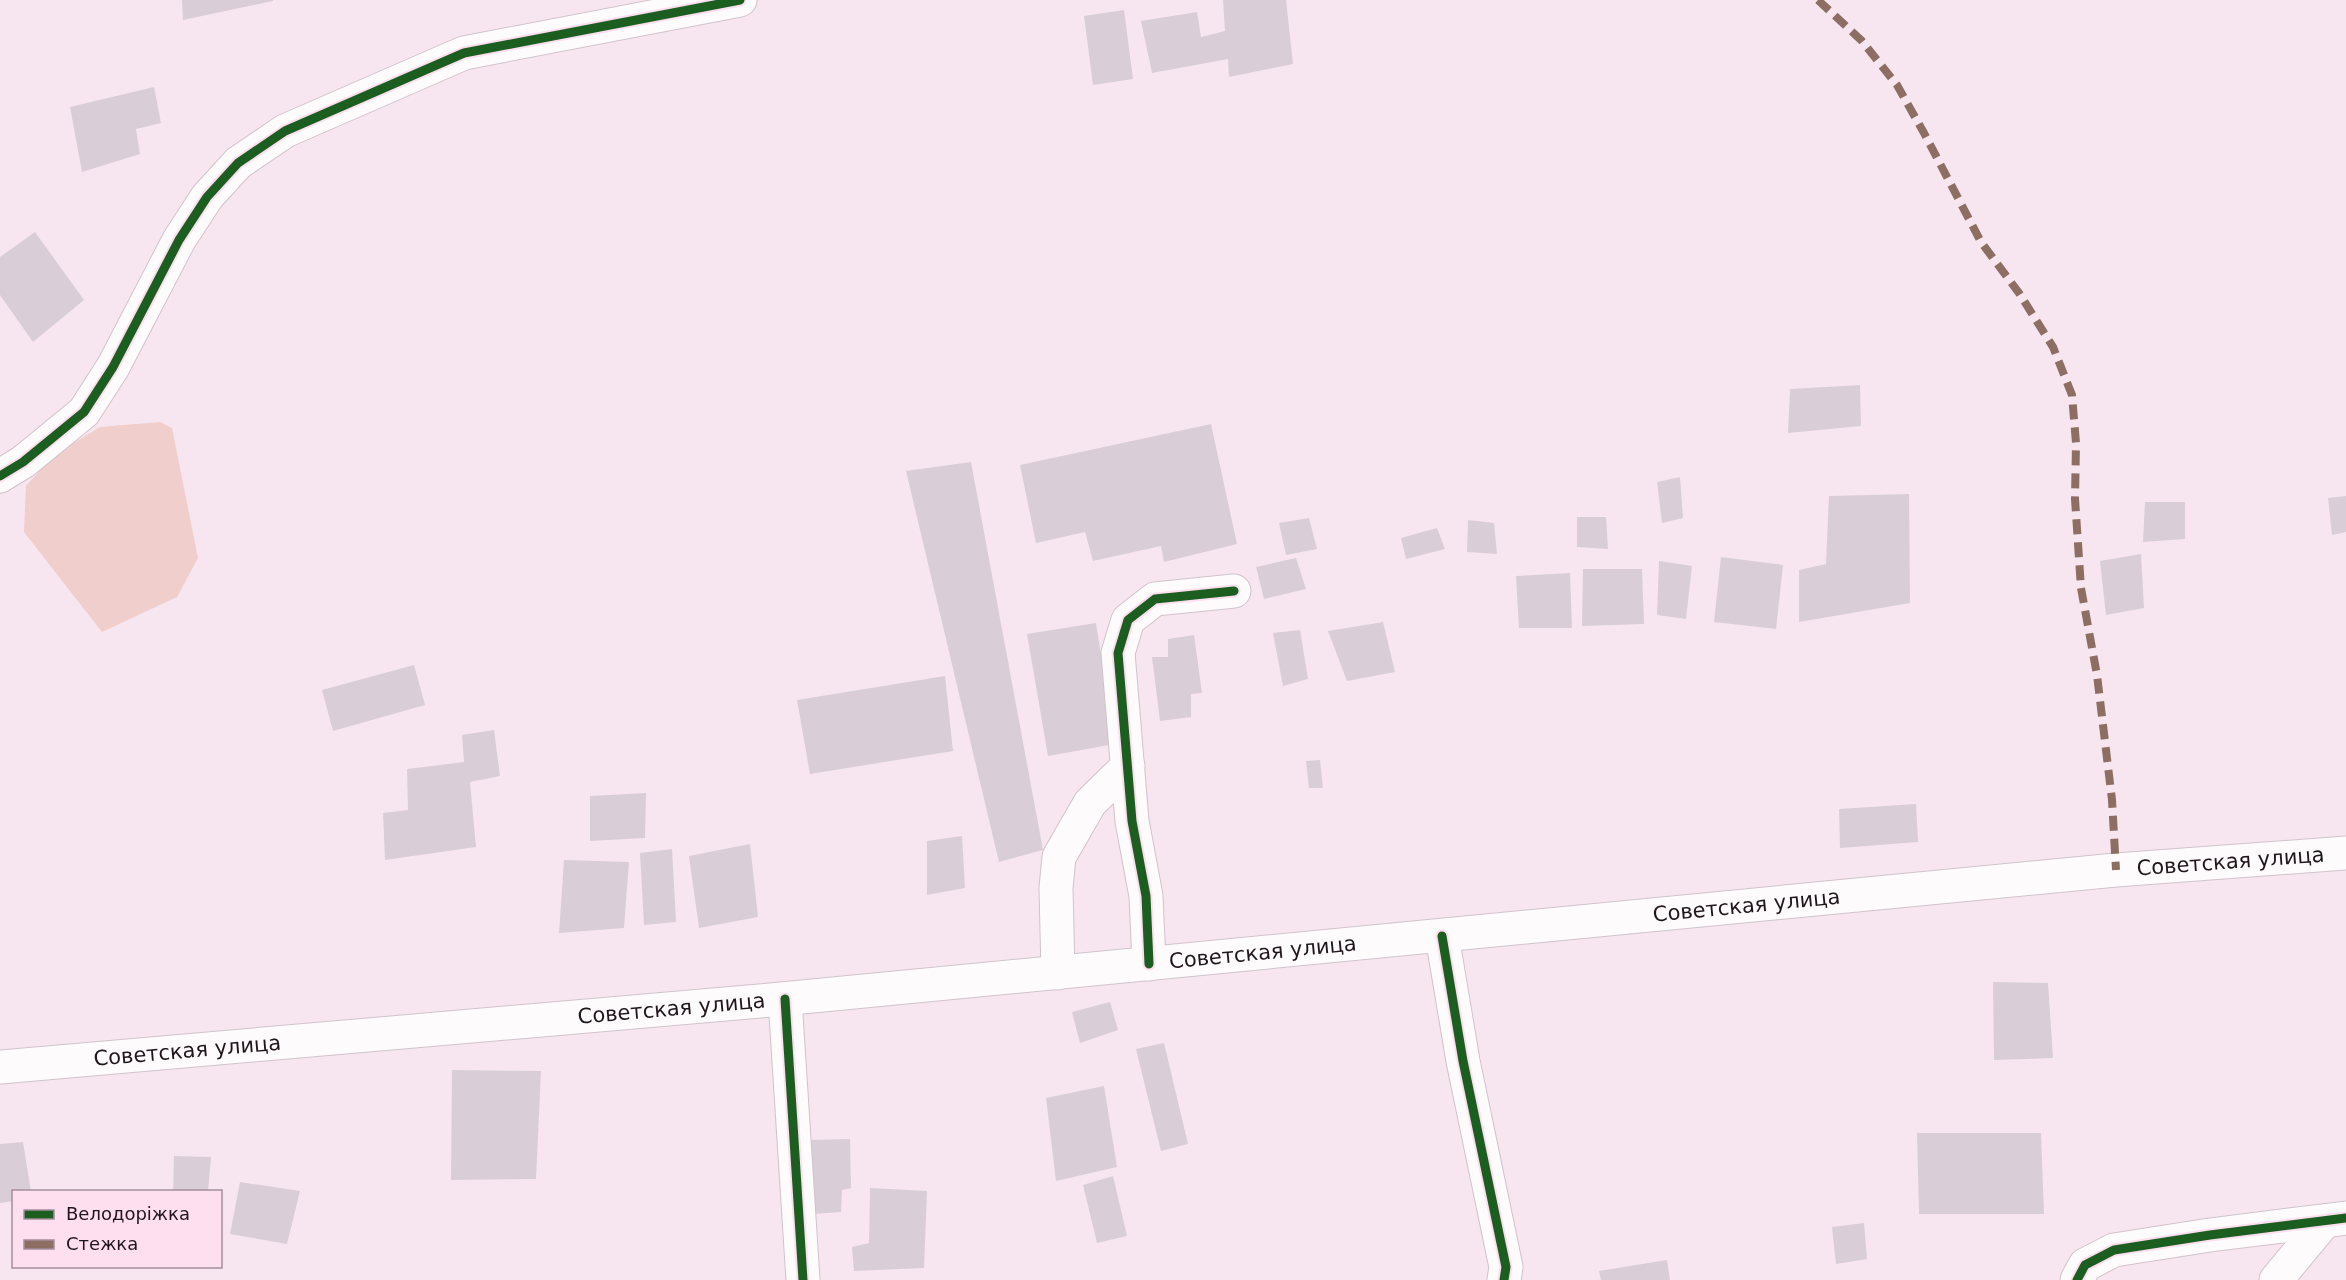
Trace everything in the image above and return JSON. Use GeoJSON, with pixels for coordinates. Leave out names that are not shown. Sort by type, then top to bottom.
{"type":"FeatureCollection","features":[{"type":"Feature","properties":{"kind":"street"},"geometry":{"type":"LineString","coordinates":[[0,476],[23,462],[84,412],[113,367],[179,240],[207,197],[238,163],[285,131],[464,53],[740,0]]}},
{"type":"Feature","properties":{"kind":"street"},"geometry":{"type":"LineString","coordinates":[[1149,964],[1146,896],[1132,821],[1118,653],[1128,620],[1155,598],[1234,591]]}},
{"type":"Feature","properties":{"kind":"street"},"geometry":{"type":"LineString","coordinates":[[1058,973],[1056,888],[1059,857],[1090,803],[1128,766]]}},
{"type":"Feature","properties":{"kind":"street","name":"Советская улица"},"geometry":{"type":"LineString","coordinates":[[0,1066],[785,999],[2104,871],[2346,852]]}},
{"type":"Feature","properties":{"kind":"street"},"geometry":{"type":"LineString","coordinates":[[1442,936],[1463,1061],[1506,1267],[1504,1280]]}},
{"type":"Feature","properties":{"kind":"street"},"geometry":{"type":"LineString","coordinates":[[785,999],[803,1280]]}},
{"type":"Feature","properties":{"kind":"street"},"geometry":{"type":"LineString","coordinates":[[2077,1280],[2085,1265],[2114,1250],[2210,1235],[2336,1220]]}},
{"type":"Feature","properties":{"kind":"street"},"geometry":{"type":"LineString","coordinates":[[2276,1280],[2336,1220]]}},
{"type":"Feature","properties":{"kind":"street"},"geometry":{"type":"LineString","coordinates":[[2305,1280],[2305,1264],[2336,1220]]}},
{"type":"Feature","properties":{"kind":"shaded area"},"geometry":{"type":"Polygon","coordinates":[[[160,422],[172,428],[198,558],[177,597],[102,632],[24,532],[26,486],[54,455],[100,427],[160,422]]]}},
{"type":"Feature","properties":{"kind":"building"},"geometry":{"type":"Polygon","coordinates":[[[182,0],[273,0],[273,1],[183,20],[182,0]]]}},
{"type":"Feature","properties":{"kind":"building"},"geometry":{"type":"Polygon","coordinates":[[[1223,0],[1286,0],[1293,64],[1229,77],[1228,59],[1152,73],[1141,21],[1197,12],[1201,37],[1225,31],[1223,0]]]}},
{"type":"Feature","properties":{"kind":"building"},"geometry":{"type":"Polygon","coordinates":[[[1124,10],[1133,79],[1093,85],[1084,16],[1124,10]]]}},
{"type":"Feature","properties":{"kind":"building"},"geometry":{"type":"Polygon","coordinates":[[[154,87],[161,123],[136,129],[140,154],[82,172],[70,107],[154,87]]]}},
{"type":"Feature","properties":{"kind":"building"},"geometry":{"type":"Polygon","coordinates":[[[35,232],[84,300],[33,342],[0,295],[0,257],[35,232]]]}},
{"type":"Feature","properties":{"kind":"building"},"geometry":{"type":"Polygon","coordinates":[[[1860,385],[1861,426],[1788,433],[1790,389],[1860,385]]]}},
{"type":"Feature","properties":{"kind":"building"},"geometry":{"type":"Polygon","coordinates":[[[1211,424],[1237,544],[1164,562],[1161,546],[1093,561],[1085,532],[1036,543],[1020,465],[1211,424]]]}},
{"type":"Feature","properties":{"kind":"building"},"geometry":{"type":"Polygon","coordinates":[[[971,462],[1043,850],[999,862],[906,471],[971,462]]]}},
{"type":"Feature","properties":{"kind":"building"},"geometry":{"type":"Polygon","coordinates":[[[1680,477],[1683,518],[1662,523],[1657,482],[1680,477]]]}},
{"type":"Feature","properties":{"kind":"building"},"geometry":{"type":"Polygon","coordinates":[[[1909,494],[1910,603],[1799,622],[1799,570],[1826,564],[1829,496],[1909,494]]]}},
{"type":"Feature","properties":{"kind":"building"},"geometry":{"type":"Polygon","coordinates":[[[2346,496],[2346,532],[2332,535],[2328,498],[2346,496]]]}},
{"type":"Feature","properties":{"kind":"building"},"geometry":{"type":"Polygon","coordinates":[[[2145,502],[2185,502],[2185,539],[2143,542],[2145,502]]]}},
{"type":"Feature","properties":{"kind":"building"},"geometry":{"type":"Polygon","coordinates":[[[1577,517],[1606,517],[1608,549],[1577,547],[1577,517]]]}},
{"type":"Feature","properties":{"kind":"building"},"geometry":{"type":"Polygon","coordinates":[[[1309,518],[1317,549],[1286,555],[1279,523],[1309,518]]]}},
{"type":"Feature","properties":{"kind":"building"},"geometry":{"type":"Polygon","coordinates":[[[1468,520],[1494,523],[1497,554],[1467,552],[1468,520]]]}},
{"type":"Feature","properties":{"kind":"building"},"geometry":{"type":"Polygon","coordinates":[[[1437,528],[1445,549],[1406,559],[1401,538],[1437,528]]]}},
{"type":"Feature","properties":{"kind":"building"},"geometry":{"type":"Polygon","coordinates":[[[2141,554],[2144,608],[2106,615],[2100,561],[2141,554]]]}},
{"type":"Feature","properties":{"kind":"building"},"geometry":{"type":"Polygon","coordinates":[[[1721,557],[1783,565],[1776,629],[1714,622],[1721,557]]]}},
{"type":"Feature","properties":{"kind":"building"},"geometry":{"type":"Polygon","coordinates":[[[1296,558],[1306,589],[1264,599],[1256,567],[1296,558]]]}},
{"type":"Feature","properties":{"kind":"building"},"geometry":{"type":"Polygon","coordinates":[[[1659,561],[1692,566],[1686,619],[1657,615],[1659,561]]]}},
{"type":"Feature","properties":{"kind":"building"},"geometry":{"type":"Polygon","coordinates":[[[1583,569],[1642,569],[1644,624],[1582,626],[1583,569]]]}},
{"type":"Feature","properties":{"kind":"building"},"geometry":{"type":"Polygon","coordinates":[[[1570,573],[1572,628],[1519,628],[1516,576],[1570,573]]]}},
{"type":"Feature","properties":{"kind":"building"},"geometry":{"type":"Polygon","coordinates":[[[1383,622],[1395,672],[1347,681],[1328,631],[1383,622]]]}},
{"type":"Feature","properties":{"kind":"building"},"geometry":{"type":"Polygon","coordinates":[[[1096,623],[1115,744],[1048,756],[1027,634],[1096,623]]]}},
{"type":"Feature","properties":{"kind":"building"},"geometry":{"type":"Polygon","coordinates":[[[1300,630],[1308,679],[1283,686],[1273,633],[1300,630]]]}},
{"type":"Feature","properties":{"kind":"building"},"geometry":{"type":"Polygon","coordinates":[[[1194,635],[1202,693],[1191,694],[1191,717],[1160,721],[1152,657],[1168,657],[1168,639],[1194,635]]]}},
{"type":"Feature","properties":{"kind":"building"},"geometry":{"type":"Polygon","coordinates":[[[414,665],[425,705],[333,731],[322,690],[414,665]]]}},
{"type":"Feature","properties":{"kind":"building"},"geometry":{"type":"Polygon","coordinates":[[[945,676],[953,751],[810,774],[797,700],[945,676]]]}},
{"type":"Feature","properties":{"kind":"building"},"geometry":{"type":"Polygon","coordinates":[[[494,730],[500,776],[470,782],[476,847],[385,860],[383,813],[408,810],[407,769],[464,762],[462,735],[494,730]]]}},
{"type":"Feature","properties":{"kind":"building"},"geometry":{"type":"Polygon","coordinates":[[[1320,760],[1323,788],[1309,788],[1306,761],[1320,760]]]}},
{"type":"Feature","properties":{"kind":"building"},"geometry":{"type":"Polygon","coordinates":[[[646,793],[645,838],[590,841],[590,796],[646,793]]]}},
{"type":"Feature","properties":{"kind":"building"},"geometry":{"type":"Polygon","coordinates":[[[1916,804],[1918,842],[1840,848],[1839,809],[1916,804]]]}},
{"type":"Feature","properties":{"kind":"building"},"geometry":{"type":"Polygon","coordinates":[[[962,836],[965,888],[927,895],[927,841],[962,836]]]}},
{"type":"Feature","properties":{"kind":"building"},"geometry":{"type":"Polygon","coordinates":[[[750,844],[758,917],[699,928],[689,856],[750,844]]]}},
{"type":"Feature","properties":{"kind":"building"},"geometry":{"type":"Polygon","coordinates":[[[672,849],[676,922],[644,925],[640,853],[672,849]]]}},
{"type":"Feature","properties":{"kind":"building"},"geometry":{"type":"Polygon","coordinates":[[[564,860],[629,862],[624,928],[559,933],[564,860]]]}},
{"type":"Feature","properties":{"kind":"building"},"geometry":{"type":"Polygon","coordinates":[[[1993,982],[2048,983],[2053,1058],[1994,1060],[1993,982]]]}},
{"type":"Feature","properties":{"kind":"building"},"geometry":{"type":"Polygon","coordinates":[[[1110,1002],[1118,1030],[1080,1043],[1072,1012],[1110,1002]]]}},
{"type":"Feature","properties":{"kind":"building"},"geometry":{"type":"Polygon","coordinates":[[[1164,1043],[1188,1144],[1161,1151],[1136,1049],[1164,1043]]]}},
{"type":"Feature","properties":{"kind":"building"},"geometry":{"type":"Polygon","coordinates":[[[452,1070],[541,1071],[536,1179],[451,1180],[452,1070]]]}},
{"type":"Feature","properties":{"kind":"building"},"geometry":{"type":"Polygon","coordinates":[[[1104,1086],[1117,1167],[1056,1181],[1046,1098],[1104,1086]]]}},
{"type":"Feature","properties":{"kind":"building"},"geometry":{"type":"Polygon","coordinates":[[[1917,1133],[2041,1133],[2044,1214],[1919,1214],[1917,1133]]]}},
{"type":"Feature","properties":{"kind":"building"},"geometry":{"type":"Polygon","coordinates":[[[850,1139],[851,1188],[842,1190],[841,1212],[812,1214],[808,1140],[850,1139]]]}},
{"type":"Feature","properties":{"kind":"building"},"geometry":{"type":"Polygon","coordinates":[[[23,1142],[31,1190],[12,1190],[12,1201],[0,1203],[0,1144],[23,1142]]]}},
{"type":"Feature","properties":{"kind":"building"},"geometry":{"type":"Polygon","coordinates":[[[174,1156],[211,1157],[208,1190],[173,1190],[174,1156]]]}},
{"type":"Feature","properties":{"kind":"building"},"geometry":{"type":"Polygon","coordinates":[[[1113,1176],[1127,1236],[1097,1243],[1083,1185],[1113,1176]]]}},
{"type":"Feature","properties":{"kind":"building"},"geometry":{"type":"Polygon","coordinates":[[[240,1182],[300,1191],[287,1244],[230,1234],[240,1182]]]}},
{"type":"Feature","properties":{"kind":"building"},"geometry":{"type":"Polygon","coordinates":[[[870,1188],[927,1191],[924,1268],[854,1271],[852,1247],[869,1243],[870,1188]]]}},
{"type":"Feature","properties":{"kind":"building"},"geometry":{"type":"Polygon","coordinates":[[[1864,1223],[1867,1259],[1836,1264],[1832,1227],[1864,1223]]]}},
{"type":"Feature","properties":{"kind":"building"},"geometry":{"type":"Polygon","coordinates":[[[1667,1260],[1670,1280],[1601,1280],[1599,1271],[1667,1260]]]}},
{"type":"Feature","properties":{"kind":"marked path"},"geometry":{"type":"LineString","coordinates":[[1818,0],[1862,41],[1897,85],[1981,242],[2019,293],[2053,347],[2072,395],[2076,443],[2075,499],[2081,588],[2097,675],[2112,800],[2116,870]]}},
{"type":"Feature","properties":{"kind":"cycle path"},"geometry":{"type":"LineString","coordinates":[[0,476],[23,462],[84,412],[113,367],[179,240],[207,197],[238,163],[285,131],[464,53],[740,0]]}},
{"type":"Feature","properties":{"kind":"cycle path"},"geometry":{"type":"LineString","coordinates":[[1149,964],[1146,896],[1132,821],[1118,653],[1128,620],[1155,599],[1234,591]]}},
{"type":"Feature","properties":{"kind":"cycle path"},"geometry":{"type":"LineString","coordinates":[[1442,936],[1463,1061],[1506,1267],[1504,1280]]}},
{"type":"Feature","properties":{"kind":"cycle path"},"geometry":{"type":"LineString","coordinates":[[785,999],[803,1280]]}},
{"type":"Feature","properties":{"kind":"cycle path"},"geometry":{"type":"LineString","coordinates":[[2077,1280],[2085,1265],[2114,1250],[2346,1218]]}}]}
